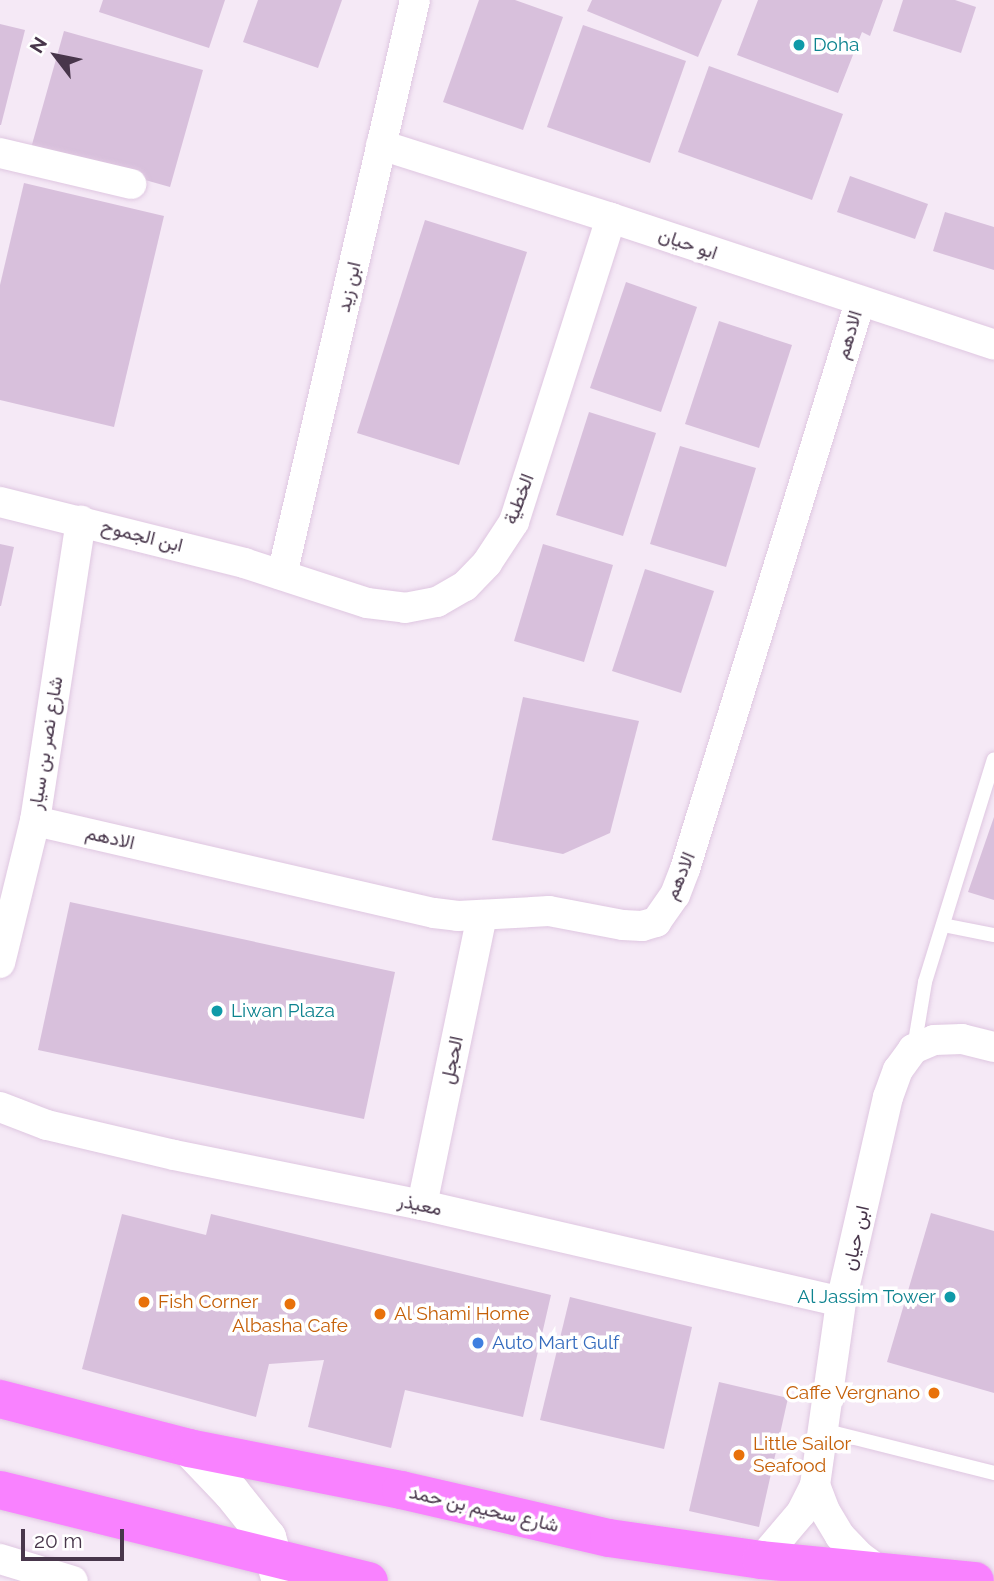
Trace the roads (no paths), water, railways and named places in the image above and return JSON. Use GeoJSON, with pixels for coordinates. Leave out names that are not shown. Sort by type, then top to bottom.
{"type":"FeatureCollection","features":[{"type":"Feature","properties":{"kind":"highway","name":"شارع سحيم بن حمد"},"geometry":{"type":"LineString","coordinates":[[0,1399],[189,1448],[401,1490],[610,1538],[761,1560],[975,1581]]}},
{"type":"Feature","properties":{"kind":"highway"},"geometry":{"type":"LineString","coordinates":[[0,1490],[278,1570],[369,1581]]}},
{"type":"Feature","properties":{"kind":"street","name":"ابن زيد"},"geometry":{"type":"LineString","coordinates":[[282,575],[415,0]]}},
{"type":"Feature","properties":{"kind":"street","name":"ابو حيان"},"geometry":{"type":"LineString","coordinates":[[381,145],[994,345]]}},
{"type":"Feature","properties":{"kind":"street"},"geometry":{"type":"LineString","coordinates":[[0,153],[131,184]]}},
{"type":"Feature","properties":{"kind":"street","name":"الخطية"},"geometry":{"type":"LineString","coordinates":[[282,575],[367,603],[405,608],[437,603],[465,586],[487,563],[514,522],[611,218]]}},
{"type":"Feature","properties":{"kind":"street","name":"الادهم"},"geometry":{"type":"LineString","coordinates":[[34,821],[434,913],[482,915],[549,911],[642,926],[656,922],[675,895],[860,302]]}},
{"type":"Feature","properties":{"kind":"street","name":"ابن الجموح"},"geometry":{"type":"LineString","coordinates":[[0,502],[282,575]]}},
{"type":"Feature","properties":{"kind":"street","name":"شارع نصر بن سيار"},"geometry":{"type":"LineString","coordinates":[[0,963],[34,821],[81,521]]}},
{"type":"Feature","properties":{"kind":"street","name":"الحجل"},"geometry":{"type":"LineString","coordinates":[[422,1205],[482,915]]}},
{"type":"Feature","properties":{"kind":"street"},"geometry":{"type":"LineString","coordinates":[[914,1049],[934,1040],[962,1039],[994,1047]]}},
{"type":"Feature","properties":{"kind":"street","name":"ابن حيان"},"geometry":{"type":"LineString","coordinates":[[761,1560],[801,1513],[814,1485],[841,1302],[888,1097],[898,1070],[914,1049]]}},
{"type":"Feature","properties":{"kind":"street","name":"معيذر"},"geometry":{"type":"LineString","coordinates":[[0,1107],[18,1116],[60,1128],[422,1205],[841,1302]]}},
{"type":"Feature","properties":{"kind":"street"},"geometry":{"type":"LineString","coordinates":[[189,1448],[250,1514],[267,1537],[278,1570]]}},
{"type":"Feature","properties":{"kind":"street"},"geometry":{"type":"LineString","coordinates":[[814,1485],[840,1536],[859,1556],[882,1573]]}},
{"type":"Feature","properties":{"kind":"street"},"geometry":{"type":"LineString","coordinates":[[6,1567],[73,1581]]}},
{"type":"Feature","properties":{"kind":"lane"},"geometry":{"type":"LineString","coordinates":[[914,1049],[925,982],[994,759]]}},
{"type":"Feature","properties":{"kind":"lane"},"geometry":{"type":"LineString","coordinates":[[943,925],[994,934]]}},
{"type":"Feature","properties":{"kind":"lane"},"geometry":{"type":"LineString","coordinates":[[823,1430],[994,1473]]}},
{"type":"Feature","properties":{"kind":"place","name":"Doha"},"geometry":{"type":"Point","coordinates":[799,45]}},
{"type":"Feature","properties":{"kind":"place","name":"Liwan Plaza"},"geometry":{"type":"Point","coordinates":[217,1011]}},
{"type":"Feature","properties":{"kind":"place","name":"Al Jassim Tower"},"geometry":{"type":"Point","coordinates":[950,1297]}},
{"type":"Feature","properties":{"kind":"place","name":"Fish Corner"},"geometry":{"type":"Point","coordinates":[144,1302]}},
{"type":"Feature","properties":{"kind":"place","name":"Albasha Cafe"},"geometry":{"type":"Point","coordinates":[290,1304]}},
{"type":"Feature","properties":{"kind":"place","name":"Al Shami Home"},"geometry":{"type":"Point","coordinates":[380,1314]}},
{"type":"Feature","properties":{"kind":"place","name":"Auto Mart Gulf"},"geometry":{"type":"Point","coordinates":[478,1343]}},
{"type":"Feature","properties":{"kind":"place","name":"Caffe Vergnano"},"geometry":{"type":"Point","coordinates":[934,1393]}},
{"type":"Feature","properties":{"kind":"place","name":"Little Sailor Seafood"},"geometry":{"type":"Point","coordinates":[739,1455]}}]}
